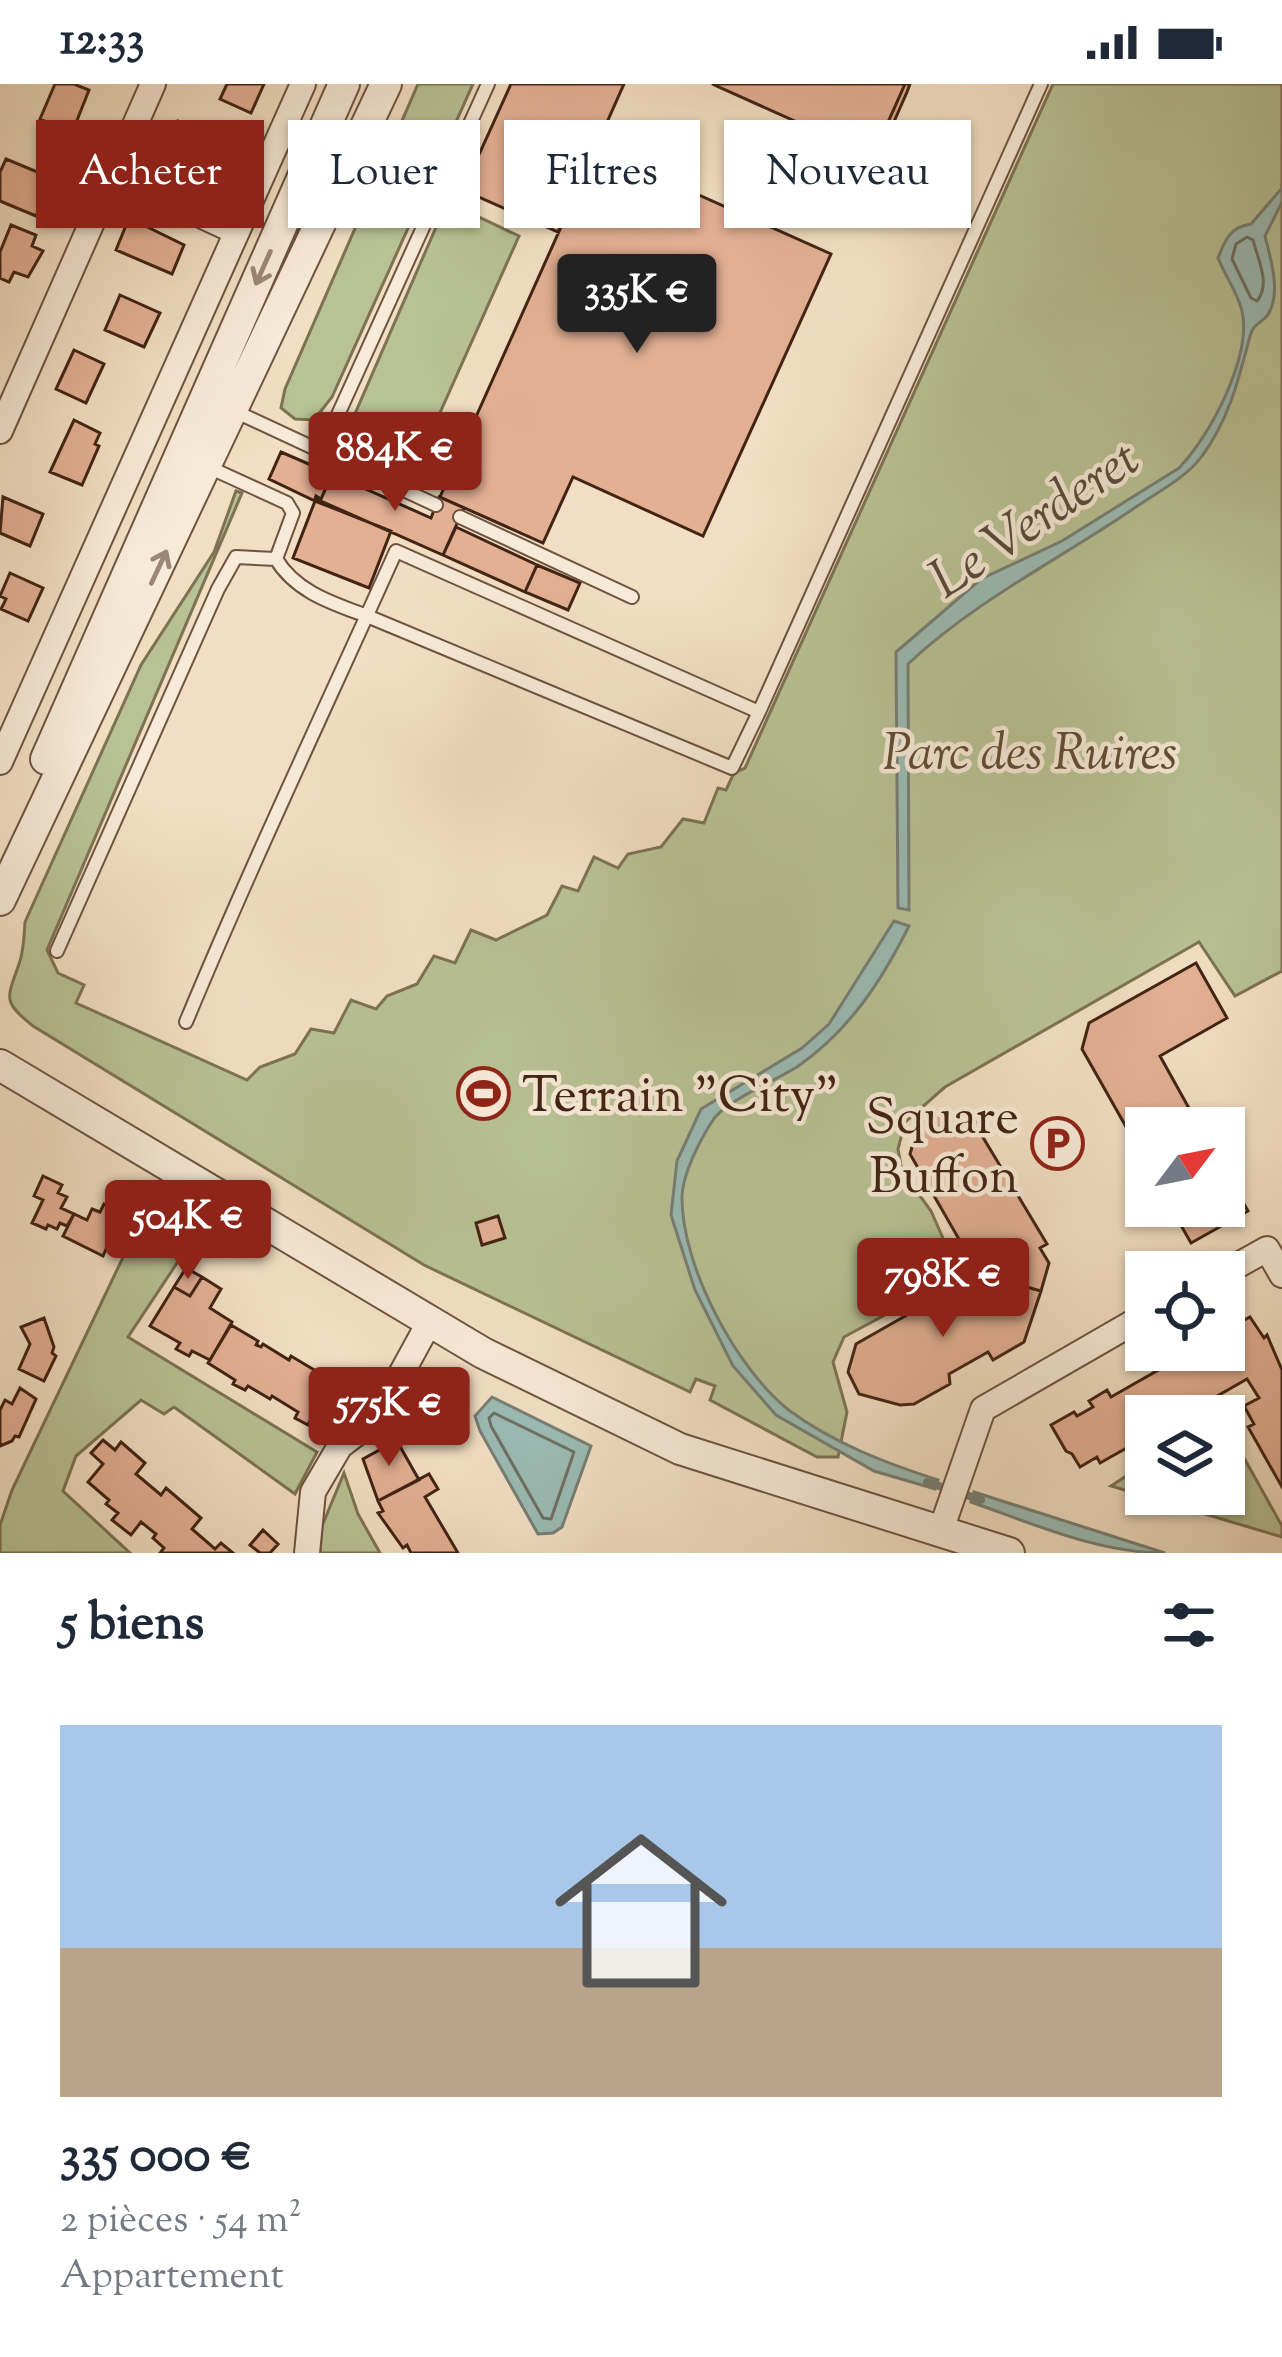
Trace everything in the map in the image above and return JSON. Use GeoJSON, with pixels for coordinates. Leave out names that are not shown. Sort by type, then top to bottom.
{"type":"FeatureCollection","features":[{"type":"Feature","properties":{"kind":"street"},"geometry":{"type":"LineString","coordinates":[[138,120],[153,84]]}},
{"type":"Feature","properties":{"kind":"street"},"geometry":{"type":"LineString","coordinates":[[0,762],[303,84]]}},
{"type":"Feature","properties":{"kind":"street"},"geometry":{"type":"LineString","coordinates":[[220,404],[344,84]]}},
{"type":"Feature","properties":{"kind":"street"},"geometry":{"type":"LineString","coordinates":[[0,862],[220,404],[386,84]]}},
{"type":"Feature","properties":{"kind":"street"},"geometry":{"type":"LineString","coordinates":[[0,431],[90,228]]}},
{"type":"Feature","properties":{"kind":"street"},"geometry":{"type":"LineString","coordinates":[[228,228],[237,232]]}},
{"type":"Feature","properties":{"kind":"street"},"geometry":{"type":"LineString","coordinates":[[0,900],[194,460]]}},
{"type":"Feature","properties":{"kind":"street"},"geometry":{"type":"LineString","coordinates":[[0,1065],[526,1376],[680,1449],[838,1502],[944,1518],[1009,1553]]}},
{"type":"Feature","properties":{"kind":"street"},"geometry":{"type":"LineString","coordinates":[[1245,1261],[1267,1249],[1282,1276]]}},
{"type":"Feature","properties":{"kind":"street"},"geometry":{"type":"LineString","coordinates":[[307,1553],[314,1492],[340,1446],[377,1418],[430,1321]]}},
{"type":"Feature","properties":{"kind":"street"},"geometry":{"type":"LineString","coordinates":[[944,1518],[983,1408],[1125,1327]]}},
{"type":"Feature","properties":{"kind":"lane"},"geometry":{"type":"LineString","coordinates":[[322,450],[488,84]]}},
{"type":"Feature","properties":{"kind":"lane"},"geometry":{"type":"LineString","coordinates":[[276,559],[287,578],[320,598],[732,768],[1041,84]]}},
{"type":"Feature","properties":{"kind":"lane"},"geometry":{"type":"LineString","coordinates":[[220,404],[436,506]]}},
{"type":"Feature","properties":{"kind":"lane"},"geometry":{"type":"LineString","coordinates":[[194,460],[287,502],[293,513],[276,559]]}},
{"type":"Feature","properties":{"kind":"lane"},"geometry":{"type":"LineString","coordinates":[[460,517],[632,598]]}},
{"type":"Feature","properties":{"kind":"lane"},"geometry":{"type":"LineString","coordinates":[[186,1022],[396,550],[759,712]]}},
{"type":"Feature","properties":{"kind":"lane"},"geometry":{"type":"LineString","coordinates":[[57,951],[218,589],[236,557],[276,559]]}},
{"type":"Feature","properties":{"kind":"green space"},"geometry":{"type":"Polygon","coordinates":[[[418,84],[473,84],[457,120],[402,120],[418,84]]]}},
{"type":"Feature","properties":{"kind":"green space","name":"Parc des Ruires"},"geometry":{"type":"Polygon","coordinates":[[[1053,84],[1282,84],[1282,971],[1235,996],[1199,942],[945,1087],[905,1122],[898,1149],[902,1171],[931,1211],[949,1252],[935,1288],[844,1337],[833,1362],[847,1412],[838,1457],[817,1457],[710,1400],[715,1386],[696,1379],[690,1392],[424,1265],[33,1026],[16,1011],[10,992],[22,954],[25,922],[141,665],[214,552],[236,491],[242,493],[47,950],[58,973],[84,985],[76,1003],[247,1080],[260,1067],[295,1054],[311,1029],[334,1033],[351,1000],[376,1009],[387,996],[417,984],[434,956],[455,963],[471,930],[496,940],[547,915],[562,886],[578,891],[594,857],[618,868],[628,854],[661,847],[683,819],[704,823],[718,788],[726,790],[734,773],[745,768],[1053,84]]]}},
{"type":"Feature","properties":{"kind":"green space"},"geometry":{"type":"Polygon","coordinates":[[[480,218],[519,236],[409,482],[371,460],[351,423],[436,228],[480,228],[480,218]]]}},
{"type":"Feature","properties":{"kind":"green space"},"geometry":{"type":"Polygon","coordinates":[[[355,228],[408,228],[332,397],[314,420],[295,419],[281,408],[355,228]]]}},
{"type":"Feature","properties":{"kind":"green space"},"geometry":{"type":"Polygon","coordinates":[[[160,1192],[228,1231],[234,1256],[183,1254],[128,1337],[317,1452],[295,1494],[174,1407],[164,1414],[141,1400],[76,1456],[63,1491],[130,1553],[0,1553],[0,1525],[12,1490],[147,1207],[160,1192]]]}},
{"type":"Feature","properties":{"kind":"green space"},"geometry":{"type":"Polygon","coordinates":[[[1245,1460],[1282,1526],[1282,1537],[1208,1515],[1245,1515],[1245,1460]]]}},
{"type":"Feature","properties":{"kind":"green space"},"geometry":{"type":"Polygon","coordinates":[[[344,1473],[358,1514],[380,1553],[320,1553],[322,1526],[344,1473]]]}},
{"type":"Feature","properties":{"kind":"green space"},"geometry":{"type":"Polygon","coordinates":[[[1125,1477],[1125,1490],[1111,1486],[1125,1477]]]}},
{"type":"Feature","properties":{"kind":"water","name":"Le Verderet"},"geometry":{"type":"Polygon","coordinates":[[[1282,188],[1282,202],[1265,236],[1274,298],[1267,316],[1252,332],[1226,413],[1202,456],[1172,484],[1019,581],[908,664],[909,910],[898,908],[896,652],[981,579],[1062,541],[1179,468],[1191,454],[1226,395],[1241,350],[1242,311],[1218,258],[1229,235],[1251,224],[1282,188]]]}},
{"type":"Feature","properties":{"kind":"water"},"geometry":{"type":"Polygon","coordinates":[[[894,921],[909,926],[862,1004],[816,1053],[719,1113],[693,1157],[682,1196],[684,1223],[701,1283],[732,1343],[770,1393],[807,1423],[843,1443],[938,1480],[935,1489],[874,1471],[776,1415],[733,1366],[695,1290],[671,1215],[677,1161],[701,1109],[802,1048],[829,1024],[894,921]]]}},
{"type":"Feature","properties":{"kind":"water"},"geometry":{"type":"Polygon","coordinates":[[[492,1397],[591,1446],[562,1527],[553,1533],[538,1534],[480,1431],[475,1416],[492,1397]]]}},
{"type":"Feature","properties":{"kind":"water"},"geometry":{"type":"Polygon","coordinates":[[[974,1492],[1165,1553],[1066,1536],[971,1502],[974,1492]]]}},
{"type":"Feature","properties":{"kind":"building"},"geometry":{"type":"Polygon","coordinates":[[[55,84],[89,90],[77,120],[40,119],[55,84]]]}},
{"type":"Feature","properties":{"kind":"building"},"geometry":{"type":"Polygon","coordinates":[[[227,84],[264,84],[251,113],[220,99],[227,84]]]}},
{"type":"Feature","properties":{"kind":"building"},"geometry":{"type":"Polygon","coordinates":[[[511,84],[624,84],[608,120],[504,120],[504,208],[480,198],[480,152],[511,84]]]}},
{"type":"Feature","properties":{"kind":"building"},"geometry":{"type":"Polygon","coordinates":[[[712,84],[905,84],[889,120],[792,120],[712,84]]]}},
{"type":"Feature","properties":{"kind":"building"},"geometry":{"type":"Polygon","coordinates":[[[905,84],[910,84],[894,120],[889,120],[905,84]]]}},
{"type":"Feature","properties":{"kind":"building"},"geometry":{"type":"Polygon","coordinates":[[[6,159],[36,171],[36,216],[0,201],[0,172],[6,159]]]}},
{"type":"Feature","properties":{"kind":"building"},"geometry":{"type":"Polygon","coordinates":[[[700,195],[724,206],[724,228],[773,228],[831,254],[703,536],[573,477],[543,543],[440,497],[561,228],[700,228],[700,195]]]}},
{"type":"Feature","properties":{"kind":"building"},"geometry":{"type":"Polygon","coordinates":[[[11,225],[36,235],[32,246],[43,251],[28,277],[14,272],[9,282],[0,278],[0,252],[11,225]]]}},
{"type":"Feature","properties":{"kind":"building"},"geometry":{"type":"Polygon","coordinates":[[[125,228],[149,228],[184,245],[172,274],[116,250],[125,228]]]}},
{"type":"Feature","properties":{"kind":"building"},"geometry":{"type":"Polygon","coordinates":[[[120,295],[160,313],[144,347],[105,330],[120,295]]]}},
{"type":"Feature","properties":{"kind":"building"},"geometry":{"type":"Polygon","coordinates":[[[74,350],[104,364],[86,403],[56,389],[74,350]]]}},
{"type":"Feature","properties":{"kind":"building"},"geometry":{"type":"Polygon","coordinates":[[[74,420],[100,433],[82,485],[50,472],[74,420]]]}},
{"type":"Feature","properties":{"kind":"building"},"geometry":{"type":"Polygon","coordinates":[[[281,452],[332,474],[321,499],[316,496],[315,501],[269,479],[281,452]]]}},
{"type":"Feature","properties":{"kind":"building"},"geometry":{"type":"Polygon","coordinates":[[[332,474],[431,518],[439,497],[464,508],[443,555],[314,498],[321,499],[332,474]]]}},
{"type":"Feature","properties":{"kind":"building"},"geometry":{"type":"Polygon","coordinates":[[[3,497],[43,514],[30,546],[0,533],[3,497]]]}},
{"type":"Feature","properties":{"kind":"building"},"geometry":{"type":"Polygon","coordinates":[[[315,501],[391,531],[369,588],[293,558],[315,501]]]}},
{"type":"Feature","properties":{"kind":"building"},"geometry":{"type":"Polygon","coordinates":[[[456,527],[537,565],[525,592],[443,555],[456,527]]]}},
{"type":"Feature","properties":{"kind":"building"},"geometry":{"type":"Polygon","coordinates":[[[537,565],[580,583],[568,610],[525,592],[537,565]]]}},
{"type":"Feature","properties":{"kind":"building"},"geometry":{"type":"Polygon","coordinates":[[[10,573],[43,588],[28,621],[1,609],[6,599],[0,596],[10,573]]]}},
{"type":"Feature","properties":{"kind":"building"},"geometry":{"type":"Polygon","coordinates":[[[1196,963],[1227,1018],[1160,1056],[1188,1107],[1125,1107],[1125,1125],[1082,1049],[1089,1023],[1196,963]]]}},
{"type":"Feature","properties":{"kind":"building"},"geometry":{"type":"Polygon","coordinates":[[[933,1110],[984,1124],[981,1134],[1047,1244],[1040,1248],[1049,1263],[1041,1291],[979,1274],[910,1154],[918,1126],[930,1119],[933,1110]]]}},
{"type":"Feature","properties":{"kind":"building"},"geometry":{"type":"Polygon","coordinates":[[[43,1176],[62,1185],[58,1193],[67,1197],[61,1208],[74,1214],[67,1226],[60,1223],[57,1229],[48,1225],[46,1229],[32,1223],[43,1200],[34,1196],[43,1176]]]}},
{"type":"Feature","properties":{"kind":"building"},"geometry":{"type":"Polygon","coordinates":[[[104,1204],[122,1213],[103,1256],[63,1236],[74,1214],[87,1220],[92,1209],[100,1212],[104,1204]]]}},
{"type":"Feature","properties":{"kind":"building"},"geometry":{"type":"Polygon","coordinates":[[[498,1216],[505,1238],[482,1245],[476,1223],[498,1216]]]}},
{"type":"Feature","properties":{"kind":"building"},"geometry":{"type":"Polygon","coordinates":[[[1182,1227],[1220,1227],[1191,1243],[1182,1227]]]}},
{"type":"Feature","properties":{"kind":"building"},"geometry":{"type":"Polygon","coordinates":[[[186,1268],[202,1277],[190,1296],[174,1287],[186,1268]]]}},
{"type":"Feature","properties":{"kind":"building"},"geometry":{"type":"Polygon","coordinates":[[[979,1274],[1041,1291],[1024,1342],[993,1360],[988,1352],[949,1374],[950,1384],[914,1404],[859,1394],[848,1372],[856,1344],[979,1274]]]}},
{"type":"Feature","properties":{"kind":"building"},"geometry":{"type":"Polygon","coordinates":[[[202,1277],[221,1289],[210,1308],[232,1322],[210,1360],[176,1349],[180,1343],[150,1326],[174,1287],[190,1296],[202,1277]]]}},
{"type":"Feature","properties":{"kind":"building"},"geometry":{"type":"Polygon","coordinates":[[[1250,1317],[1264,1338],[1267,1335],[1282,1370],[1282,1487],[1248,1427],[1254,1424],[1245,1405],[1259,1398],[1247,1379],[1219,1395],[1125,1395],[1125,1449],[1100,1463],[1097,1457],[1080,1467],[1066,1451],[1051,1425],[1093,1407],[1089,1401],[1107,1390],[1111,1397],[1156,1371],[1245,1371],[1245,1320],[1250,1317]]]}},
{"type":"Feature","properties":{"kind":"building"},"geometry":{"type":"Polygon","coordinates":[[[44,1318],[56,1356],[44,1381],[19,1369],[30,1344],[21,1327],[44,1318]]]}},
{"type":"Feature","properties":{"kind":"building"},"geometry":{"type":"Polygon","coordinates":[[[231,1325],[258,1341],[256,1345],[263,1344],[289,1360],[291,1356],[321,1374],[319,1377],[353,1393],[330,1431],[311,1419],[308,1425],[295,1418],[298,1412],[272,1396],[233,1384],[235,1380],[208,1363],[231,1325]]]}},
{"type":"Feature","properties":{"kind":"building"},"geometry":{"type":"Polygon","coordinates":[[[20,1388],[36,1399],[19,1437],[0,1446],[0,1410],[5,1400],[12,1404],[20,1388]]]}},
{"type":"Feature","properties":{"kind":"building"},"geometry":{"type":"Polygon","coordinates":[[[393,1434],[419,1480],[378,1501],[363,1459],[383,1448],[380,1441],[393,1434]]]}},
{"type":"Feature","properties":{"kind":"building"},"geometry":{"type":"Polygon","coordinates":[[[103,1440],[115,1450],[121,1442],[145,1463],[136,1474],[161,1495],[166,1488],[201,1518],[192,1529],[215,1549],[221,1543],[233,1553],[160,1553],[164,1548],[153,1538],[156,1534],[141,1522],[131,1535],[112,1520],[118,1513],[88,1482],[103,1464],[91,1453],[103,1440]]]}},
{"type":"Feature","properties":{"kind":"building"},"geometry":{"type":"Polygon","coordinates":[[[429,1474],[438,1489],[425,1497],[458,1553],[411,1553],[378,1513],[383,1511],[378,1501],[429,1474]]]}},
{"type":"Feature","properties":{"kind":"building"},"geometry":{"type":"Polygon","coordinates":[[[263,1530],[278,1544],[270,1553],[260,1553],[250,1545],[263,1530]]]}},
{"type":"Feature","properties":{"kind":"waterway","name":"Le Verderet"},"geometry":{"type":"LineString","coordinates":[[927,1482],[981,1500]]}},
{"type":"Feature","properties":{"kind":"place","name":"Terrain \"City\""},"geometry":{"type":"Point","coordinates":[483,1093]}},
{"type":"Feature","properties":{"kind":"place","name":"Square Buffon"},"geometry":{"type":"Point","coordinates":[1058,1144]}}]}
